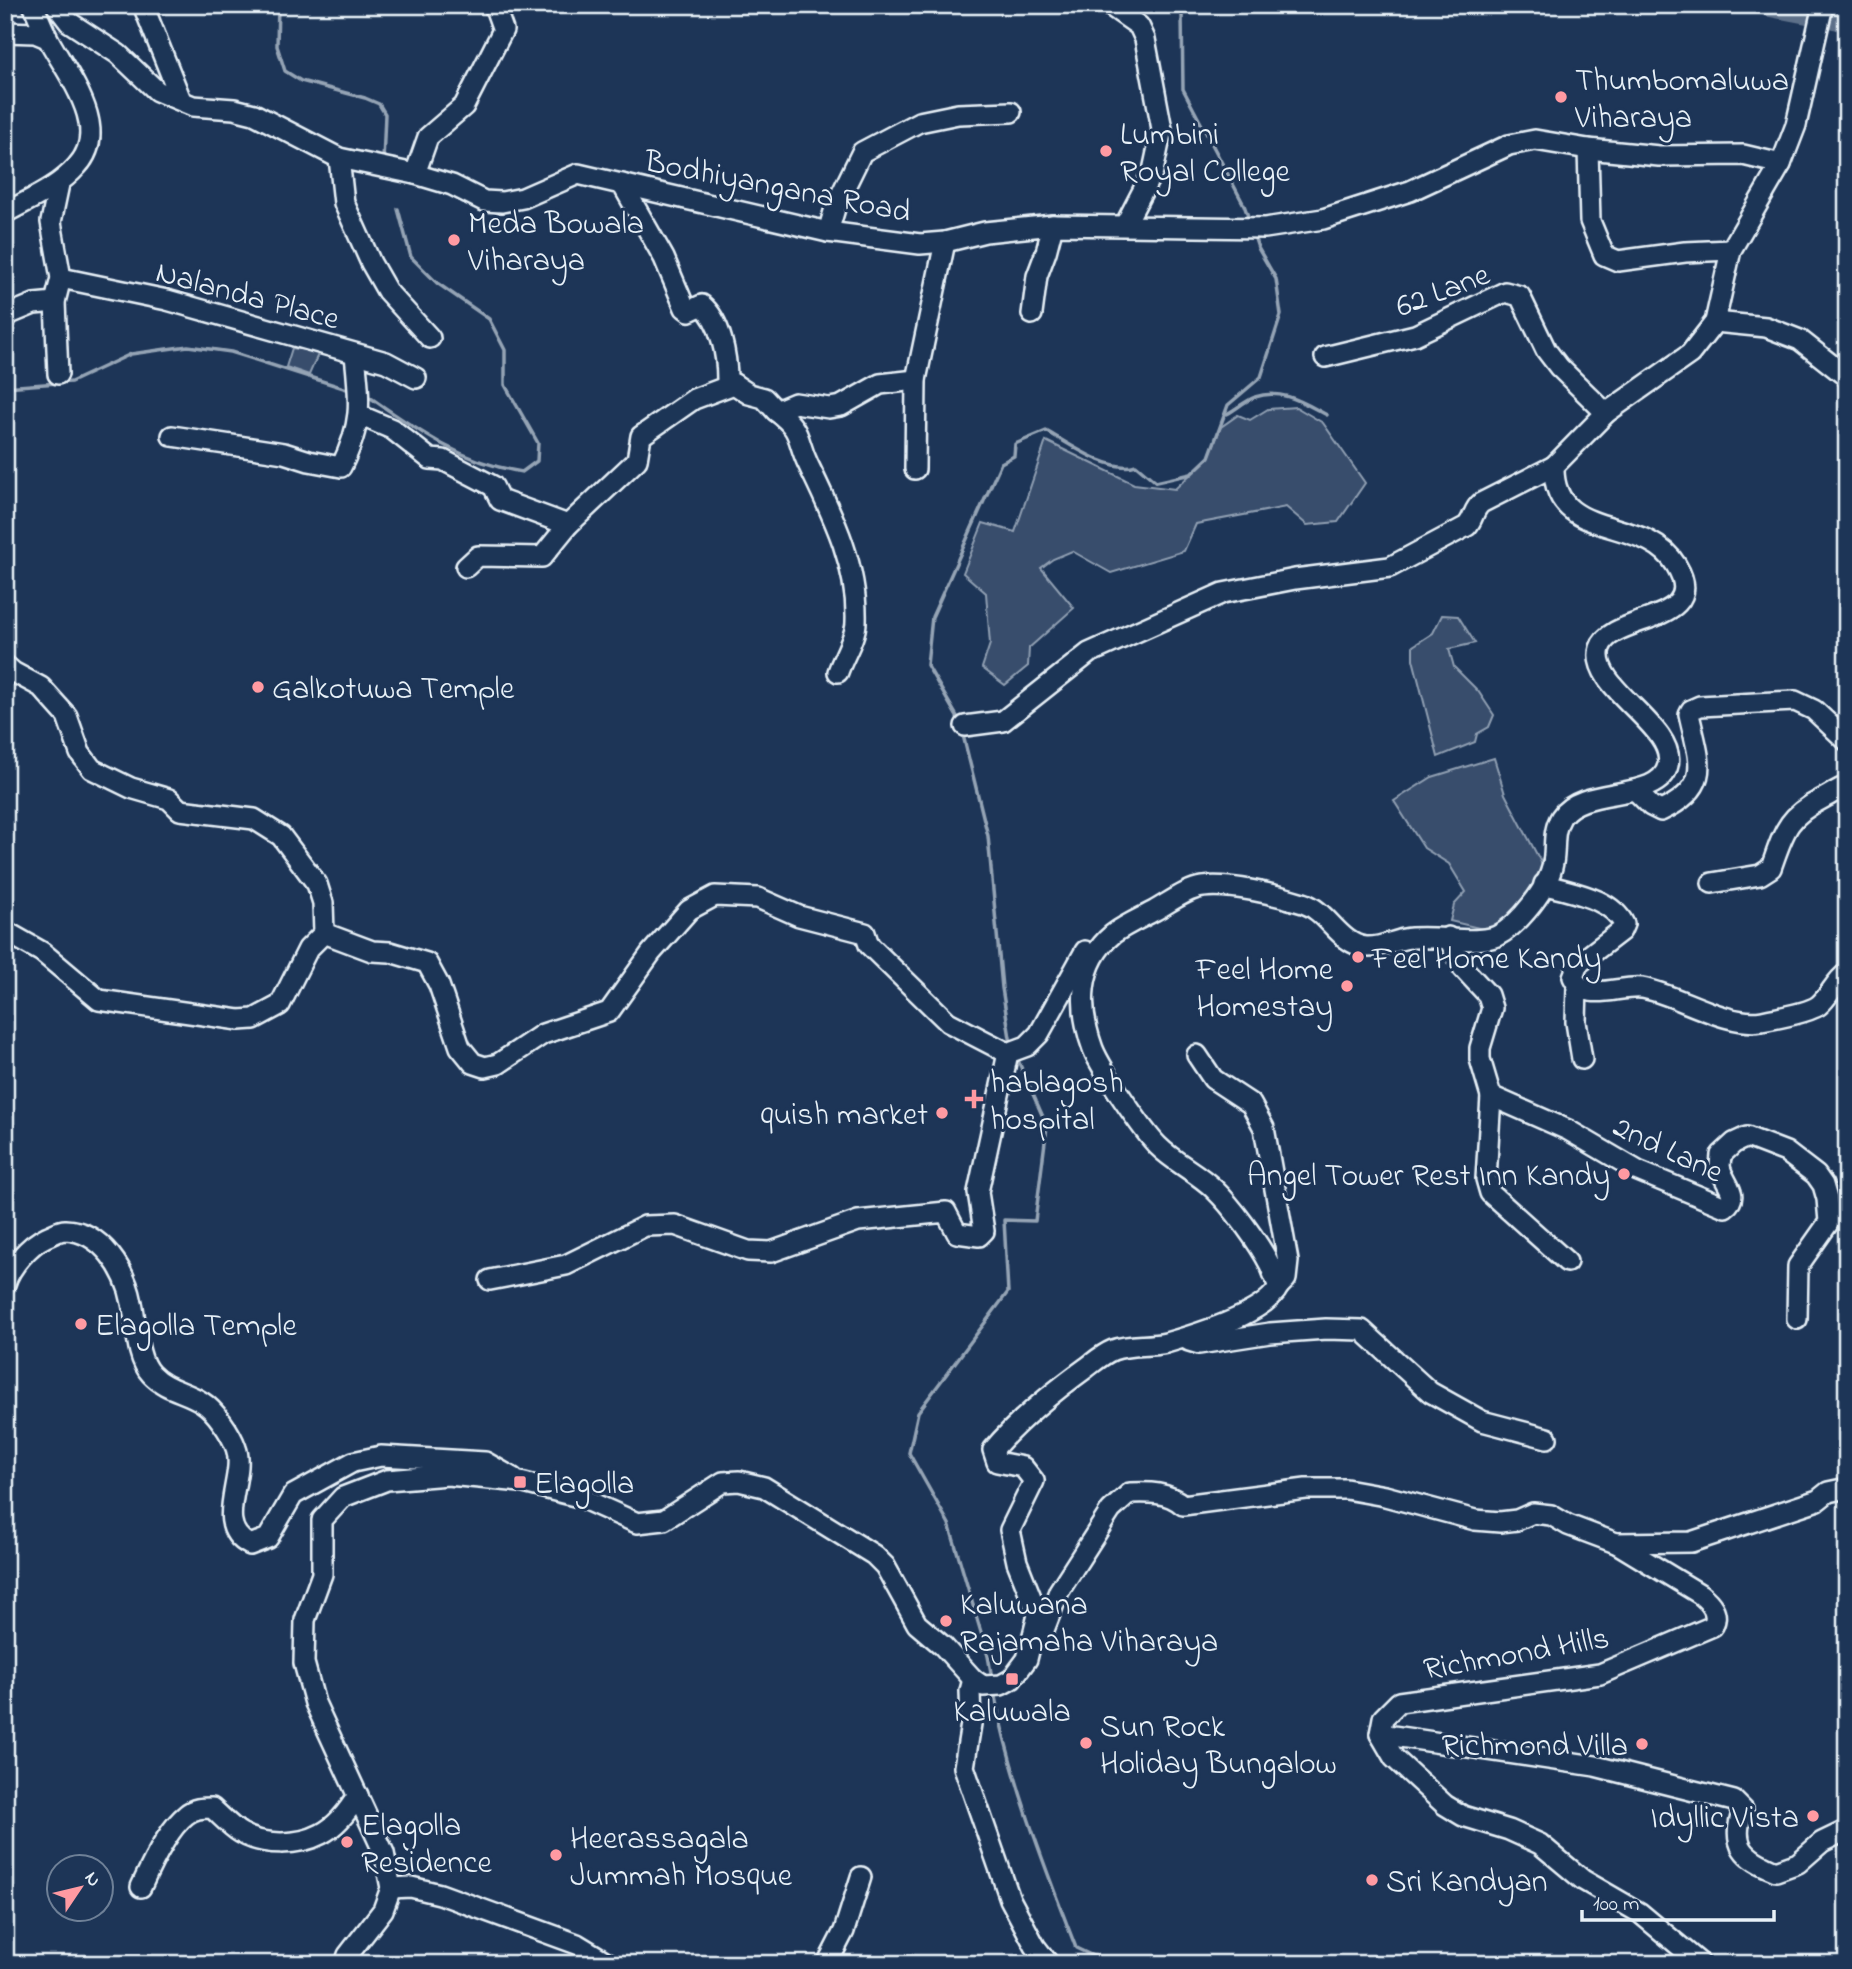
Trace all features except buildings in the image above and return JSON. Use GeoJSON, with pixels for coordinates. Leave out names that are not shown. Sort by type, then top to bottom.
{"type":"FeatureCollection","features":[{"type":"Feature","properties":{"kind":"street"},"geometry":{"type":"LineString","coordinates":[[5,213],[58,184],[79,164],[90,139],[86,107],[47,38],[33,5]]}},
{"type":"Feature","properties":{"kind":"street","name":"Bodhiyangana Road"},"geometry":{"type":"LineString","coordinates":[[57,5],[69,22],[118,54],[157,91],[194,106],[234,109],[254,114],[339,158],[415,174],[452,186],[484,201],[502,202],[523,198],[578,174],[828,232],[920,244],[945,242],[985,232],[1053,225],[1265,228],[1323,219],[1410,191],[1509,145],[1535,140],[1588,149],[1659,156],[1743,155],[1781,164]]}},
{"type":"Feature","properties":{"kind":"street"},"geometry":{"type":"LineString","coordinates":[[143,5],[181,100]]}},
{"type":"Feature","properties":{"kind":"street"},"geometry":{"type":"LineString","coordinates":[[415,174],[428,137],[464,106],[503,30],[494,5]]}},
{"type":"Feature","properties":{"kind":"street"},"geometry":{"type":"LineString","coordinates":[[1109,5],[1139,26],[1145,39],[1162,129],[1153,172],[1125,225]]}},
{"type":"Feature","properties":{"kind":"street"},"geometry":{"type":"LineString","coordinates":[[965,726],[1003,721],[1089,653],[1223,593],[1295,579],[1390,567],[1467,526],[1474,509],[1481,503],[1554,466],[1606,412],[1690,354],[1715,322],[1731,250],[1781,164],[1796,125],[1823,5]]}},
{"type":"Feature","properties":{"kind":"street"},"geometry":{"type":"LineString","coordinates":[[5,32],[35,33],[47,38]]}},
{"type":"Feature","properties":{"kind":"street"},"geometry":{"type":"LineString","coordinates":[[828,232],[836,205],[862,152],[919,122],[958,114],[1011,112]]}},
{"type":"Feature","properties":{"kind":"street"},"geometry":{"type":"LineString","coordinates":[[1588,149],[1590,221],[1604,255],[1618,261],[1685,252],[1731,250]]}},
{"type":"Feature","properties":{"kind":"street"},"geometry":{"type":"LineString","coordinates":[[339,158],[344,203],[371,262],[387,291],[430,338]]}},
{"type":"Feature","properties":{"kind":"street"},"geometry":{"type":"LineString","coordinates":[[58,184],[51,222],[61,278],[55,302],[58,374]]}},
{"type":"Feature","properties":{"kind":"street"},"geometry":{"type":"LineString","coordinates":[[622,184],[664,258],[685,308],[689,311],[702,305],[712,313],[727,361],[727,380],[749,394],[764,398],[799,434],[806,460],[831,509],[851,566],[857,624],[838,672]]}},
{"type":"Feature","properties":{"kind":"street"},"geometry":{"type":"LineString","coordinates":[[1032,314],[1037,276],[1053,225]]}},
{"type":"Feature","properties":{"kind":"street"},"geometry":{"type":"LineString","coordinates":[[915,468],[916,380],[945,242]]}},
{"type":"Feature","properties":{"kind":"street","name":"Nalanda Place"},"geometry":{"type":"LineString","coordinates":[[61,278],[167,300],[355,355],[359,415],[351,446],[341,467],[284,453],[172,436]]}},
{"type":"Feature","properties":{"kind":"street","name":"62 Lane"},"geometry":{"type":"LineString","coordinates":[[1325,357],[1415,335],[1505,292],[1520,296],[1546,350],[1559,368],[1606,412]]}},
{"type":"Feature","properties":{"kind":"street"},"geometry":{"type":"LineString","coordinates":[[5,316],[34,304],[55,302]]}},
{"type":"Feature","properties":{"kind":"street"},"geometry":{"type":"LineString","coordinates":[[1715,322],[1766,327],[1800,340],[1847,377]]}},
{"type":"Feature","properties":{"kind":"street"},"geometry":{"type":"LineString","coordinates":[[355,355],[386,362],[416,378]]}},
{"type":"Feature","properties":{"kind":"street"},"geometry":{"type":"LineString","coordinates":[[776,411],[795,403],[829,408],[841,406],[880,384],[916,380]]}},
{"type":"Feature","properties":{"kind":"street"},"geometry":{"type":"LineString","coordinates":[[466,567],[478,556],[542,557],[568,525],[637,460],[641,436],[694,399],[734,384]]}},
{"type":"Feature","properties":{"kind":"street"},"geometry":{"type":"LineString","coordinates":[[359,415],[392,429],[430,458],[443,460],[493,486],[500,500],[568,525]]}},
{"type":"Feature","properties":{"kind":"street"},"geometry":{"type":"LineString","coordinates":[[324,933],[372,951],[390,952],[427,963],[439,985],[460,1047],[473,1063],[485,1067],[498,1064],[543,1034],[609,1012],[651,953],[689,910],[715,896],[758,898],[799,916],[864,933],[869,945],[948,1022],[1008,1053],[1027,1046],[1039,1034],[1088,945],[1120,919],[1186,886],[1233,887],[1307,904],[1348,940],[1359,946],[1369,947],[1404,939],[1491,939],[1508,930],[1529,908],[1544,884],[1553,864],[1553,843],[1559,819],[1569,808],[1589,798],[1651,785],[1666,772],[1670,761],[1664,743],[1643,716],[1610,683],[1603,672],[1599,651],[1602,644],[1619,630],[1673,608],[1683,595],[1684,584],[1678,568],[1669,555],[1653,541],[1621,529],[1584,520],[1565,504],[1554,485],[1554,466]]}},
{"type":"Feature","properties":{"kind":"street"},"geometry":{"type":"LineString","coordinates":[[5,665],[41,687],[67,716],[80,753],[92,769],[131,788],[169,799],[180,810],[254,820],[281,836],[317,884],[323,903],[324,933],[308,949],[280,1005],[254,1019],[239,1020],[99,1000],[42,952],[5,932]]}},
{"type":"Feature","properties":{"kind":"street"},"geometry":{"type":"LineString","coordinates":[[1634,790],[1651,806],[1661,811],[1682,799],[1696,784],[1700,772],[1700,757],[1689,714],[1700,706],[1795,701],[1814,710],[1847,741]]}},
{"type":"Feature","properties":{"kind":"street"},"geometry":{"type":"LineString","coordinates":[[1712,883],[1759,875],[1772,868],[1782,837],[1794,816],[1805,807],[1847,786]]}},
{"type":"Feature","properties":{"kind":"street"},"geometry":{"type":"LineString","coordinates":[[1544,884],[1609,906],[1620,915],[1624,924],[1621,931],[1578,964],[1573,977],[1577,986],[1576,1022],[1582,1059]]}},
{"type":"Feature","properties":{"kind":"street"},"geometry":{"type":"LineString","coordinates":[[1198,887],[1117,931],[1098,948],[1090,961],[1084,984],[1084,1010],[1094,1050],[1137,1117],[1158,1146],[1214,1188],[1259,1247],[1279,1286]]}},
{"type":"Feature","properties":{"kind":"street"},"geometry":{"type":"LineString","coordinates":[[1448,937],[1463,968],[1488,995],[1492,1008],[1480,1048],[1480,1059],[1491,1096],[1486,1179],[1490,1193],[1567,1262]]}},
{"type":"Feature","properties":{"kind":"street"},"geometry":{"type":"LineString","coordinates":[[1577,986],[1590,992],[1641,988],[1743,1021],[1759,1021],[1818,1007],[1847,973]]}},
{"type":"Feature","properties":{"kind":"street"},"geometry":{"type":"LineString","coordinates":[[490,1280],[566,1265],[645,1226],[675,1225],[748,1251],[771,1252],[858,1221],[946,1212],[957,1233],[979,1236],[984,1231],[978,1192],[1008,1053]]}},
{"type":"Feature","properties":{"kind":"street"},"geometry":{"type":"LineString","coordinates":[[1027,1659],[1038,1615],[1017,1562],[1010,1530],[1034,1481],[1023,1468],[997,1462],[993,1450],[1059,1387],[1104,1355],[1114,1350],[1200,1334],[1270,1300],[1286,1279],[1288,1261],[1264,1128],[1251,1104],[1213,1079],[1197,1055]]}},
{"type":"Feature","properties":{"kind":"street","name":"2nd Lane"},"geometry":{"type":"LineString","coordinates":[[1491,1096],[1568,1130],[1639,1171],[1725,1207],[1730,1203],[1733,1194],[1720,1166],[1721,1155],[1734,1143],[1747,1137],[1786,1152],[1816,1175],[1828,1199],[1829,1222],[1798,1266],[1797,1318]]}},
{"type":"Feature","properties":{"kind":"street"},"geometry":{"type":"LineString","coordinates":[[5,1284],[8,1273],[38,1241],[62,1230],[83,1233],[101,1244],[121,1270],[132,1302],[136,1338],[149,1373],[173,1390],[202,1402],[231,1434],[240,1459],[232,1494],[233,1529],[239,1539],[250,1545],[268,1538],[293,1495],[353,1462],[381,1456],[485,1462],[520,1482]]}},
{"type":"Feature","properties":{"kind":"street"},"geometry":{"type":"LineString","coordinates":[[1178,1337],[1199,1344],[1270,1333],[1326,1329],[1362,1330],[1430,1392],[1482,1421],[1547,1438]]}},
{"type":"Feature","properties":{"kind":"street"},"geometry":{"type":"LineString","coordinates":[[353,1961],[383,1910],[391,1888],[384,1853],[315,1703],[303,1663],[305,1620],[322,1574],[322,1520],[344,1497],[387,1480],[449,1475],[520,1482],[579,1497],[637,1523],[664,1520],[723,1482],[739,1481],[764,1487],[874,1555],[885,1566],[917,1624],[984,1684],[970,1691],[971,1724],[964,1767],[1010,1899],[1034,1947],[1049,1964]]}},
{"type":"Feature","properties":{"kind":"street"},"geometry":{"type":"LineString","coordinates":[[1616,1543],[1691,1542],[1818,1500],[1828,1492],[1847,1488]]}},
{"type":"Feature","properties":{"kind":"street","name":"Richmond Hills"},"geometry":{"type":"LineString","coordinates":[[984,1684],[1012,1679],[1042,1635],[1059,1591],[1111,1510],[1130,1493],[1149,1492],[1174,1497],[1183,1505],[1306,1489],[1346,1489],[1385,1496],[1475,1520],[1500,1522],[1517,1520],[1533,1513],[1551,1515],[1568,1525],[1616,1543],[1700,1594],[1710,1602],[1715,1611],[1716,1620],[1713,1626],[1600,1674],[1399,1702],[1383,1718],[1380,1734]]}},
{"type":"Feature","properties":{"kind":"street"},"geometry":{"type":"LineString","coordinates":[[1380,1734],[1394,1758],[1445,1805],[1463,1816],[1509,1830],[1540,1844],[1583,1880],[1640,1913],[1701,1964]]}},
{"type":"Feature","properties":{"kind":"street"},"geometry":{"type":"LineString","coordinates":[[1380,1734],[1595,1766],[1734,1801],[1743,1810],[1736,1829],[1741,1846],[1753,1862],[1776,1871],[1798,1863],[1822,1842],[1847,1830]]}},
{"type":"Feature","properties":{"kind":"street"},"geometry":{"type":"LineString","coordinates":[[141,1887],[158,1852],[184,1815],[198,1808],[212,1808],[239,1833],[258,1841],[290,1843],[321,1834],[348,1812],[358,1795]]}},
{"type":"Feature","properties":{"kind":"street"},"geometry":{"type":"LineString","coordinates":[[827,1964],[844,1931],[861,1877]]}},
{"type":"Feature","properties":{"kind":"street"},"geometry":{"type":"LineString","coordinates":[[391,1888],[411,1887],[440,1894],[577,1944],[610,1964]]}},
{"type":"Feature","properties":{"kind":"shaded area"},"geometry":{"type":"Polygon","coordinates":[[[292,348],[319,352],[309,375],[286,367],[292,348]]]}},
{"type":"Feature","properties":{"kind":"shaded area"},"geometry":{"type":"Polygon","coordinates":[[[1296,407],[1323,423],[1365,483],[1338,522],[1307,525],[1286,507],[1196,524],[1184,551],[1111,573],[1072,551],[1053,559],[1041,568],[1074,608],[1029,648],[1028,666],[1005,685],[982,668],[990,644],[986,593],[963,573],[983,523],[1015,532],[1046,441],[1134,484],[1175,489],[1209,457],[1221,427],[1238,415],[1250,420],[1268,409],[1296,407]]]}},
{"type":"Feature","properties":{"kind":"shaded area"},"geometry":{"type":"Polygon","coordinates":[[[1442,615],[1458,616],[1475,643],[1449,649],[1454,667],[1478,691],[1494,715],[1489,727],[1477,734],[1475,742],[1438,757],[1413,659],[1413,646],[1433,633],[1442,615]]]}},
{"type":"Feature","properties":{"kind":"shaded area"},"geometry":{"type":"Polygon","coordinates":[[[1494,758],[1505,794],[1544,868],[1516,917],[1495,932],[1450,921],[1454,905],[1466,892],[1449,864],[1424,848],[1394,801],[1432,777],[1494,758]]]}},
{"type":"Feature","properties":{"kind":"waterway"},"geometry":{"type":"LineString","coordinates":[[278,5],[277,46],[285,71],[301,81],[379,104],[385,114],[383,162]]}},
{"type":"Feature","properties":{"kind":"waterway"},"geometry":{"type":"LineString","coordinates":[[1179,5],[1182,12],[1183,89],[1244,205],[1250,222]]}},
{"type":"Feature","properties":{"kind":"waterway"},"geometry":{"type":"LineString","coordinates":[[1768,5],[1847,20]]}},
{"type":"Feature","properties":{"kind":"waterway"},"geometry":{"type":"LineString","coordinates":[[368,396],[423,433],[479,461],[522,472],[537,461],[538,443],[505,385],[505,350],[489,319],[437,283],[411,257],[398,209]]}},
{"type":"Feature","properties":{"kind":"waterway"},"geometry":{"type":"LineString","coordinates":[[959,720],[927,665],[932,617],[1001,463],[1014,456],[1015,444],[1046,431],[1102,461],[1126,467],[1136,465],[1156,482],[1191,474],[1209,457],[1228,405],[1261,377],[1281,315],[1276,279],[1254,236]]}},
{"type":"Feature","properties":{"kind":"waterway"},"geometry":{"type":"LineString","coordinates":[[5,387],[71,382],[131,354],[188,346],[231,352],[350,390]]}},
{"type":"Feature","properties":{"kind":"waterway"},"geometry":{"type":"LineString","coordinates":[[1227,414],[1255,397],[1274,394],[1293,398],[1327,415]]}},
{"type":"Feature","properties":{"kind":"waterway"},"geometry":{"type":"LineString","coordinates":[[962,731],[988,836],[1002,988],[1011,1044]]}},
{"type":"Feature","properties":{"kind":"waterway"},"geometry":{"type":"LineString","coordinates":[[992,1678],[949,1524],[909,1453],[918,1412],[1008,1292],[1004,1220],[1035,1221],[1047,1126],[1017,1058]]}},
{"type":"Feature","properties":{"kind":"waterway"},"geometry":{"type":"LineString","coordinates":[[994,1692],[1009,1757],[1040,1854],[1076,1948],[1095,1957],[1097,1963]]}},
{"type":"Feature","properties":{"kind":"place","name":"Thumbomaluwa Viharaya"},"geometry":{"type":"Point","coordinates":[1561,97]}},
{"type":"Feature","properties":{"kind":"place","name":"Lumbini Royal College"},"geometry":{"type":"Point","coordinates":[1106,151]}},
{"type":"Feature","properties":{"kind":"place","name":"Meda Bowala Viharaya"},"geometry":{"type":"Point","coordinates":[454,240]}},
{"type":"Feature","properties":{"kind":"place","name":"Galkotuwa Temple"},"geometry":{"type":"Point","coordinates":[258,687]}},
{"type":"Feature","properties":{"kind":"place","name":"Feel Home Kandy"},"geometry":{"type":"Point","coordinates":[1358,957]}},
{"type":"Feature","properties":{"kind":"place","name":"Feel Home Homestay"},"geometry":{"type":"Point","coordinates":[1347,986]}},
{"type":"Feature","properties":{"kind":"place","name":"hablagosh hospital"},"geometry":{"type":"Point","coordinates":[974,1099]}},
{"type":"Feature","properties":{"kind":"place","name":"quish market"},"geometry":{"type":"Point","coordinates":[942,1113]}},
{"type":"Feature","properties":{"kind":"place","name":"Angel Tower Rest Inn Kandy"},"geometry":{"type":"Point","coordinates":[1624,1174]}},
{"type":"Feature","properties":{"kind":"place","name":"Elagolla Temple"},"geometry":{"type":"Point","coordinates":[81,1324]}},
{"type":"Feature","properties":{"kind":"place","name":"Elagolla"},"geometry":{"type":"Point","coordinates":[520,1482]}},
{"type":"Feature","properties":{"kind":"place","name":"Kaluwana Rajamaha Viharaya"},"geometry":{"type":"Point","coordinates":[946,1621]}},
{"type":"Feature","properties":{"kind":"place","name":"Kaluwala"},"geometry":{"type":"Point","coordinates":[1012,1679]}},
{"type":"Feature","properties":{"kind":"place","name":"Sun Rock Holiday Bungalow"},"geometry":{"type":"Point","coordinates":[1086,1743]}},
{"type":"Feature","properties":{"kind":"place","name":"Richmond Villa"},"geometry":{"type":"Point","coordinates":[1642,1744]}},
{"type":"Feature","properties":{"kind":"place","name":"Idyllic Vista"},"geometry":{"type":"Point","coordinates":[1813,1816]}},
{"type":"Feature","properties":{"kind":"place","name":"Elagolla Residence"},"geometry":{"type":"Point","coordinates":[347,1842]}},
{"type":"Feature","properties":{"kind":"place","name":"Heerassagala Jummah Mosque"},"geometry":{"type":"Point","coordinates":[556,1855]}},
{"type":"Feature","properties":{"kind":"place","name":"Sri Kandyan"},"geometry":{"type":"Point","coordinates":[1372,1880]}}]}
